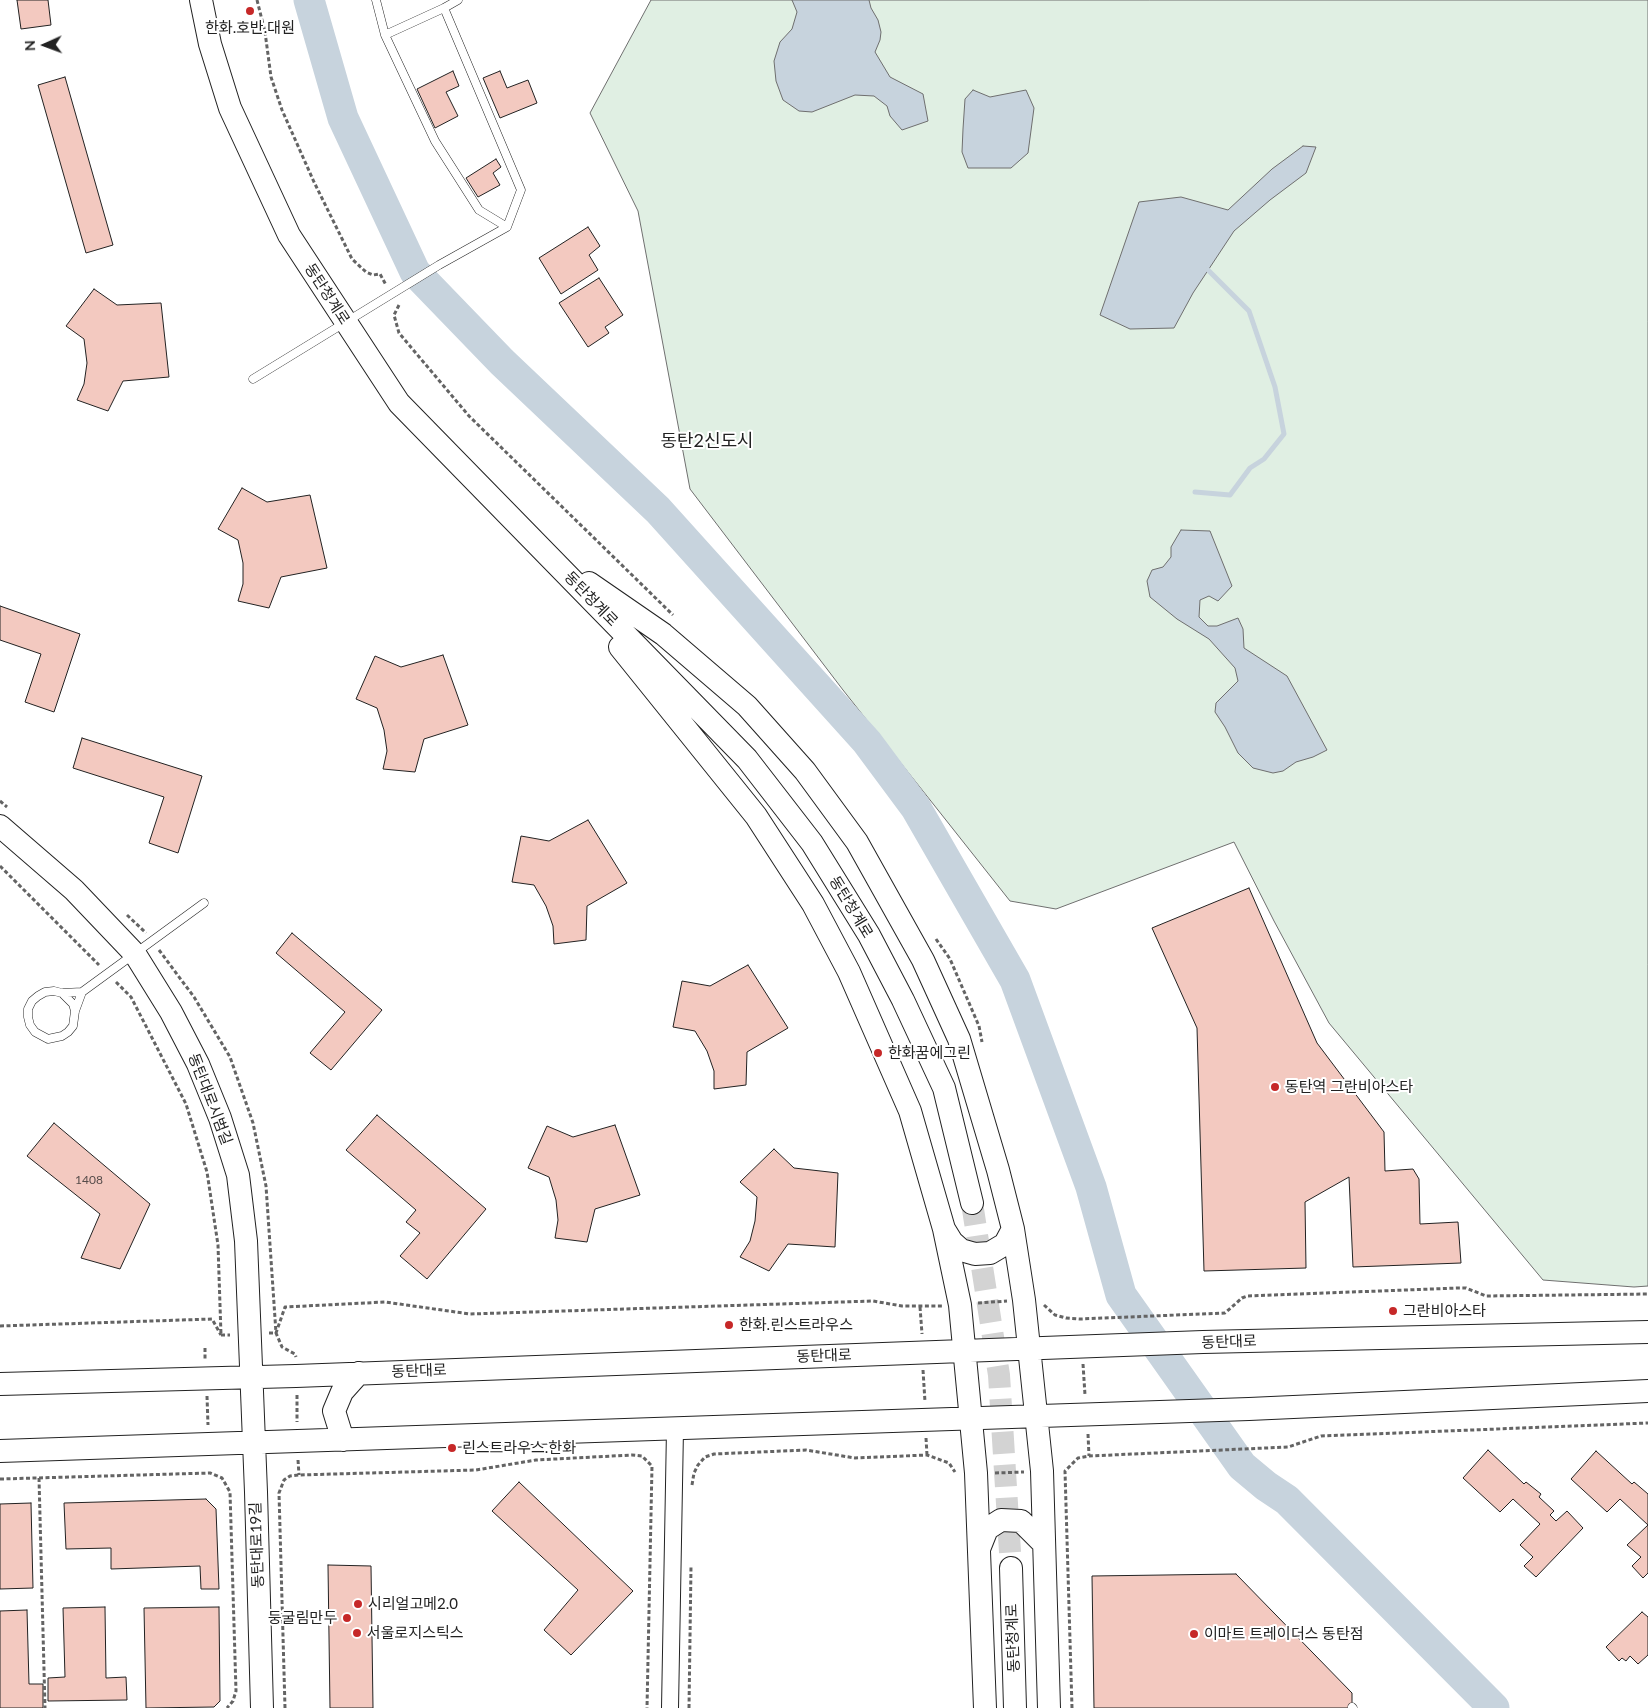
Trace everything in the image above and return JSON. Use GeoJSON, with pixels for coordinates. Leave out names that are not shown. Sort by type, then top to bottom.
{"type":"FeatureCollection","features":[{"type":"Feature","properties":{"kind":"street","name":"동탄청계로"},"geometry":{"type":"LineString","coordinates":[[200,0],[210,44],[230,108],[289,235],[399,403],[747,758],[812,843],[869,935],[903,1000],[944,1088],[972,1203]]}},
{"type":"Feature","properties":{"kind":"street"},"geometry":{"type":"LineString","coordinates":[[542,550],[756,816],[813,904],[850,972],[910,1111],[944,1229],[960,1305],[976,1473],[985,1708]]}},
{"type":"Feature","properties":{"kind":"street"},"geometry":{"type":"LineString","coordinates":[[542,550],[662,634],[747,706],[805,771],[857,842],[923,960],[959,1039],[998,1170],[1013,1229],[1024,1300],[1042,1472],[1049,1708]]}},
{"type":"Feature","properties":{"kind":"street","name":"동탄대로시범길"},"geometry":{"type":"LineString","coordinates":[[0,826],[74,890],[134,954],[171,1012],[198,1064],[220,1118],[238,1175],[246,1241],[254,1443]]}},
{"type":"Feature","properties":{"kind":"street"},"geometry":{"type":"LineString","coordinates":[[944,1229],[952,1242],[962,1250],[975,1254],[990,1253],[1005,1244],[1013,1229]]}},
{"type":"Feature","properties":{"kind":"street","name":"동탄대로"},"geometry":{"type":"LineString","coordinates":[[0,1384],[251,1377],[296,1365],[360,1373],[1203,1342],[1648,1332]]}},
{"type":"Feature","properties":{"kind":"street"},"geometry":{"type":"LineString","coordinates":[[344,1440],[334,1411],[342,1392],[360,1373]]}},
{"type":"Feature","properties":{"kind":"street"},"geometry":{"type":"LineString","coordinates":[[0,1451],[1126,1414],[1648,1391]]}},
{"type":"Feature","properties":{"kind":"street"},"geometry":{"type":"LineString","coordinates":[[670,1708],[674,1428]]}},
{"type":"Feature","properties":{"kind":"street","name":"동탄대로19길"},"geometry":{"type":"LineString","coordinates":[[254,1443],[262,1708]]}},
{"type":"Feature","properties":{"kind":"street"},"geometry":{"type":"LineString","coordinates":[[979,1552],[987,1529],[1000,1520],[1021,1521],[1044,1544]]}},
{"type":"Feature","properties":{"kind":"street","name":"동탄청계로"},"geometry":{"type":"LineString","coordinates":[[1011,1568],[1015,1708]]}},
{"type":"Feature","properties":{"kind":"lane"},"geometry":{"type":"LineString","coordinates":[[376,0],[385,35],[435,141],[479,210],[506,227]]}},
{"type":"Feature","properties":{"kind":"lane"},"geometry":{"type":"LineString","coordinates":[[385,35],[458,0]]}},
{"type":"Feature","properties":{"kind":"lane"},"geometry":{"type":"LineString","coordinates":[[253,379],[439,265],[506,227],[522,190],[444,8]]}},
{"type":"Feature","properties":{"kind":"lane"},"geometry":{"type":"LineString","coordinates":[[82,992],[75,1011],[73,1026],[62,1036],[48,1039],[35,1032],[30,1025],[28,1009],[32,1001],[38,996],[54,991],[62,993],[82,992],[204,903]]}},
{"type":"Feature","properties":{"kind":"lane"},"geometry":{"type":"LineString","coordinates":[[62,993],[68,998],[75,1011]]}},
{"type":"Feature","properties":{"kind":"path"},"geometry":{"type":"LineString","coordinates":[[257,0],[265,32],[272,77],[282,110],[314,182],[352,259],[366,272],[372,275],[380,274]]}},
{"type":"Feature","properties":{"kind":"path"},"geometry":{"type":"LineString","coordinates":[[0,866],[131,997],[186,1104],[207,1172],[217,1236],[221,1335],[212,1318],[0,1326]]}},
{"type":"Feature","properties":{"kind":"path"},"geometry":{"type":"LineString","coordinates":[[1089,1456],[1087,1347],[1080,1319],[1225,1313],[1242,1298],[1248,1296],[1458,1288],[1466,1288],[1486,1296],[1648,1294]]}},
{"type":"Feature","properties":{"kind":"path"},"geometry":{"type":"LineString","coordinates":[[276,1333],[284,1307],[386,1302],[470,1314],[873,1302],[920,1307],[927,1455]]}},
{"type":"Feature","properties":{"kind":"path"},"geometry":{"type":"LineString","coordinates":[[205,1348],[210,1473]]}},
{"type":"Feature","properties":{"kind":"path"},"geometry":{"type":"LineString","coordinates":[[296,1365],[299,1475]]}},
{"type":"Feature","properties":{"kind":"path"},"geometry":{"type":"LineString","coordinates":[[692,1493],[694,1473],[698,1465],[705,1457],[714,1454],[806,1450],[855,1458],[927,1455],[949,1463],[957,1474],[1042,1472],[1065,1471],[1078,1458],[1089,1456],[1288,1447],[1321,1436],[1648,1423]]}},
{"type":"Feature","properties":{"kind":"path"},"geometry":{"type":"LineString","coordinates":[[285,1708],[279,1492],[284,1480],[290,1476],[299,1475],[476,1470],[536,1460],[632,1455],[642,1456],[652,1466],[647,1708]]}},
{"type":"Feature","properties":{"kind":"path"},"geometry":{"type":"LineString","coordinates":[[1065,1471],[1072,1708]]}},
{"type":"Feature","properties":{"kind":"path"},"geometry":{"type":"LineString","coordinates":[[0,1479],[210,1473],[222,1478],[230,1492],[236,1691],[233,1702],[227,1708]]}},
{"type":"Feature","properties":{"kind":"path"},"geometry":{"type":"LineString","coordinates":[[39,1478],[45,1708]]}},
{"type":"Feature","properties":{"kind":"path"},"geometry":{"type":"LineString","coordinates":[[689,1708],[691,1560]]}},
{"type":"Feature","properties":{"kind":"green space"},"geometry":{"type":"Polygon","coordinates":[[[651,0],[1648,0],[1648,1286],[1634,1287],[1543,1280],[1329,1023],[1234,842],[1056,909],[1010,901],[843,690],[690,489],[638,211],[590,113],[651,0]]]}},
{"type":"Feature","properties":{"kind":"shaded area"},"geometry":{"type":"Polygon","coordinates":[[[792,0],[869,0],[881,32],[875,52],[890,77],[923,94],[928,121],[902,130],[890,116],[887,106],[874,96],[855,95],[812,112],[799,111],[783,100],[776,81],[774,61],[780,42],[792,29],[797,12],[792,0]]]}},
{"type":"Feature","properties":{"kind":"shaded area"},"geometry":{"type":"Polygon","coordinates":[[[973,90],[990,97],[1026,90],[1034,108],[1028,153],[1011,168],[968,168],[962,152],[963,129],[965,99],[973,90]]]}},
{"type":"Feature","properties":{"kind":"shaded area"},"geometry":{"type":"Polygon","coordinates":[[[1303,146],[1316,147],[1306,173],[1270,200],[1234,231],[1193,293],[1174,328],[1130,329],[1100,315],[1139,202],[1181,197],[1228,210],[1272,169],[1303,146]]]}},
{"type":"Feature","properties":{"kind":"shaded area"},"geometry":{"type":"Polygon","coordinates":[[[1181,530],[1210,531],[1232,586],[1218,601],[1209,596],[1200,600],[1199,617],[1208,626],[1217,626],[1238,618],[1243,629],[1244,648],[1287,676],[1327,750],[1296,762],[1283,771],[1273,773],[1253,768],[1238,753],[1215,712],[1216,703],[1238,681],[1235,668],[1209,639],[1177,619],[1150,597],[1147,581],[1152,570],[1163,567],[1171,557],[1171,547],[1181,530]]]}},
{"type":"Feature","properties":{"kind":"building"},"geometry":{"type":"Polygon","coordinates":[[[17,0],[48,0],[51,25],[21,29],[17,0]]]}},
{"type":"Feature","properties":{"kind":"building"},"geometry":{"type":"Polygon","coordinates":[[[453,71],[459,86],[446,92],[458,116],[435,128],[417,89],[453,71]]]}},
{"type":"Feature","properties":{"kind":"building"},"geometry":{"type":"Polygon","coordinates":[[[500,71],[507,88],[528,80],[537,103],[500,118],[483,78],[500,71]]]}},
{"type":"Feature","properties":{"kind":"building"},"geometry":{"type":"Polygon","coordinates":[[[65,77],[113,245],[86,253],[38,85],[65,77]]]}},
{"type":"Feature","properties":{"kind":"building"},"geometry":{"type":"Polygon","coordinates":[[[496,159],[501,167],[493,173],[500,185],[478,197],[466,178],[496,159]]]}},
{"type":"Feature","properties":{"kind":"building"},"geometry":{"type":"Polygon","coordinates":[[[588,227],[600,246],[589,255],[598,270],[561,294],[539,258],[588,227]]]}},
{"type":"Feature","properties":{"kind":"building"},"geometry":{"type":"Polygon","coordinates":[[[599,278],[623,315],[605,327],[609,333],[588,347],[559,303],[599,278]]]}},
{"type":"Feature","properties":{"kind":"building"},"geometry":{"type":"Polygon","coordinates":[[[94,289],[117,305],[161,303],[169,377],[123,381],[108,411],[77,400],[84,384],[87,363],[84,339],[66,326],[94,289]]]}},
{"type":"Feature","properties":{"kind":"building"},"geometry":{"type":"Polygon","coordinates":[[[242,488],[267,502],[310,495],[327,568],[281,577],[269,608],[238,601],[243,584],[243,563],[238,540],[218,529],[242,488]]]}},
{"type":"Feature","properties":{"kind":"building"},"geometry":{"type":"Polygon","coordinates":[[[0,606],[80,634],[54,712],[25,702],[41,654],[0,640],[0,606]]]}},
{"type":"Feature","properties":{"kind":"building"},"geometry":{"type":"Polygon","coordinates":[[[443,655],[468,725],[424,739],[415,772],[383,769],[387,751],[384,730],[377,708],[356,699],[375,656],[401,667],[443,655]]]}},
{"type":"Feature","properties":{"kind":"building"},"geometry":{"type":"Polygon","coordinates":[[[82,738],[202,776],[178,853],[149,843],[164,797],[73,768],[82,738]]]}},
{"type":"Feature","properties":{"kind":"building"},"geometry":{"type":"Polygon","coordinates":[[[588,820],[627,883],[587,906],[586,940],[554,944],[553,926],[546,906],[534,885],[512,882],[521,836],[549,841],[588,820]]]}},
{"type":"Feature","properties":{"kind":"building","name":"동탄역 그란비아스타"},"geometry":{"type":"Polygon","coordinates":[[[1249,888],[1317,1043],[1384,1132],[1385,1171],[1413,1169],[1419,1179],[1420,1224],[1458,1222],[1461,1263],[1353,1267],[1349,1177],[1305,1202],[1306,1268],[1204,1271],[1197,1028],[1152,928],[1249,888]]]}},
{"type":"Feature","properties":{"kind":"building"},"geometry":{"type":"Polygon","coordinates":[[[292,933],[382,1010],[331,1070],[310,1053],[345,1012],[276,953],[292,933]]]}},
{"type":"Feature","properties":{"kind":"building"},"geometry":{"type":"Polygon","coordinates":[[[748,965],[788,1028],[747,1052],[746,1085],[714,1089],[714,1071],[707,1051],[695,1031],[673,1027],[682,981],[710,986],[748,965]]]}},
{"type":"Feature","properties":{"kind":"building"},"geometry":{"type":"Polygon","coordinates":[[[377,1115],[486,1209],[427,1279],[400,1256],[420,1233],[406,1222],[416,1210],[346,1150],[377,1115]]]}},
{"type":"Feature","properties":{"kind":"building"},"geometry":{"type":"Polygon","coordinates":[[[54,1123],[150,1204],[120,1269],[81,1258],[100,1214],[27,1156],[54,1123]]]}},
{"type":"Feature","properties":{"kind":"building"},"geometry":{"type":"Polygon","coordinates":[[[615,1125],[640,1195],[595,1209],[587,1242],[555,1238],[558,1220],[556,1200],[549,1177],[528,1168],[547,1126],[573,1137],[615,1125]]]}},
{"type":"Feature","properties":{"kind":"building"},"geometry":{"type":"Polygon","coordinates":[[[774,1149],[794,1168],[838,1173],[835,1247],[788,1244],[769,1271],[740,1257],[750,1241],[755,1221],[757,1197],[740,1182],[774,1149]]]}},
{"type":"Feature","properties":{"kind":"building"},"geometry":{"type":"Polygon","coordinates":[[[1488,1450],[1524,1484],[1526,1482],[1541,1494],[1539,1497],[1554,1511],[1550,1515],[1556,1521],[1567,1511],[1583,1528],[1536,1577],[1524,1566],[1533,1557],[1520,1545],[1540,1524],[1513,1499],[1500,1512],[1463,1478],[1488,1450]]]}},
{"type":"Feature","properties":{"kind":"building"},"geometry":{"type":"Polygon","coordinates":[[[1596,1451],[1632,1484],[1634,1482],[1648,1494],[1648,1525],[1620,1499],[1607,1512],[1571,1479],[1596,1451]]]}},
{"type":"Feature","properties":{"kind":"building"},"geometry":{"type":"Polygon","coordinates":[[[519,1482],[633,1591],[571,1655],[544,1630],[578,1590],[492,1511],[519,1482]]]}},
{"type":"Feature","properties":{"kind":"building"},"geometry":{"type":"Polygon","coordinates":[[[206,1499],[216,1509],[219,1589],[201,1589],[200,1566],[111,1569],[111,1548],[66,1549],[64,1503],[206,1499]]]}},
{"type":"Feature","properties":{"kind":"building"},"geometry":{"type":"Polygon","coordinates":[[[31,1503],[33,1588],[0,1589],[0,1504],[31,1503]]]}},
{"type":"Feature","properties":{"kind":"building"},"geometry":{"type":"Polygon","coordinates":[[[1648,1525],[1648,1573],[1643,1578],[1632,1566],[1641,1557],[1627,1545],[1648,1525]]]}},
{"type":"Feature","properties":{"kind":"building"},"geometry":{"type":"Polygon","coordinates":[[[328,1565],[371,1566],[373,1708],[330,1708],[328,1565]]]}},
{"type":"Feature","properties":{"kind":"building","name":"이마트 트레이더스 동탄점"},"geometry":{"type":"Polygon","coordinates":[[[1236,1574],[1352,1693],[1352,1708],[1094,1708],[1092,1576],[1236,1574]]]}},
{"type":"Feature","properties":{"kind":"building"},"geometry":{"type":"Polygon","coordinates":[[[105,1607],[106,1678],[126,1677],[127,1700],[48,1701],[48,1678],[65,1677],[63,1608],[105,1607]]]}},
{"type":"Feature","properties":{"kind":"building"},"geometry":{"type":"Polygon","coordinates":[[[219,1607],[220,1701],[214,1707],[146,1708],[144,1608],[219,1607]]]}},
{"type":"Feature","properties":{"kind":"building"},"geometry":{"type":"Polygon","coordinates":[[[27,1610],[29,1684],[43,1684],[43,1708],[0,1708],[0,1611],[27,1610]]]}},
{"type":"Feature","properties":{"kind":"building"},"geometry":{"type":"Polygon","coordinates":[[[1642,1612],[1648,1617],[1648,1655],[1638,1664],[1630,1656],[1626,1661],[1622,1658],[1619,1661],[1606,1647],[1642,1612]]]}},
{"type":"Feature","properties":{"kind":"waterway"},"geometry":{"type":"LineString","coordinates":[[309,0],[343,118],[415,272],[502,362],[658,510],[867,742],[916,808],[1015,980],[1091,1187],[1121,1295],[1242,1466],[1287,1500],[1494,1708]]}},
{"type":"Feature","properties":{"kind":"waterway"},"geometry":{"type":"LineString","coordinates":[[1195,492],[1230,495],[1250,468],[1264,459],[1284,434],[1275,387],[1249,311],[1208,270]]}},
{"type":"Feature","properties":{"kind":"tunnel"},"geometry":{"type":"LineString","coordinates":[[972,1203],[999,1375],[1011,1568]]}},
{"type":"Feature","properties":{"kind":"place","name":"한화.호반.대원"},"geometry":{"type":"Point","coordinates":[250,11]}},
{"type":"Feature","properties":{"kind":"place","name":"한화꿈에그린"},"geometry":{"type":"Point","coordinates":[878,1053]}},
{"type":"Feature","properties":{"kind":"place","name":"동탄역 그란비아스타"},"geometry":{"type":"Point","coordinates":[1275,1087]}},
{"type":"Feature","properties":{"kind":"place","name":"그란비아스타"},"geometry":{"type":"Point","coordinates":[1393,1311]}},
{"type":"Feature","properties":{"kind":"place","name":"한화.린스트라우스"},"geometry":{"type":"Point","coordinates":[729,1325]}},
{"type":"Feature","properties":{"kind":"place","name":"린스트라우스.한화"},"geometry":{"type":"Point","coordinates":[452,1448]}},
{"type":"Feature","properties":{"kind":"place","name":"시리얼고메2.0"},"geometry":{"type":"Point","coordinates":[358,1604]}},
{"type":"Feature","properties":{"kind":"place","name":"둥굴림만두"},"geometry":{"type":"Point","coordinates":[347,1618]}},
{"type":"Feature","properties":{"kind":"place","name":"서울로지스틱스"},"geometry":{"type":"Point","coordinates":[357,1633]}},
{"type":"Feature","properties":{"kind":"place","name":"이마트 트레이더스 동탄점"},"geometry":{"type":"Point","coordinates":[1194,1634]}},
{"type":"Feature","properties":{"kind":"district","name":"동탄2신도시"},"geometry":{"type":"Point","coordinates":[707,441]}}]}
